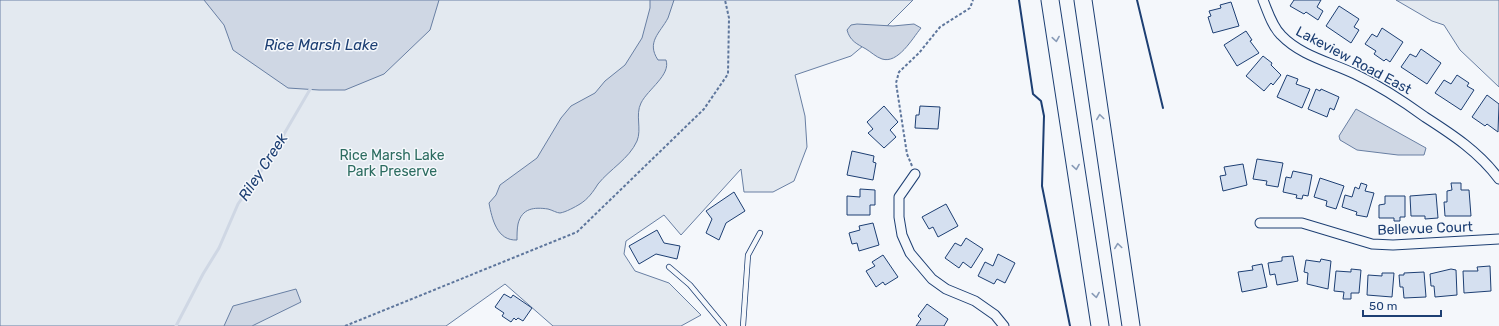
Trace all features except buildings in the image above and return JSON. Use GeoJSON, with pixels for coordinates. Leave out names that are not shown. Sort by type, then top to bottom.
{"type":"FeatureCollection","features":[{"type":"Feature","properties":{"kind":"highway"},"geometry":{"type":"LineString","coordinates":[[1050,0],[1100,326]]}},
{"type":"Feature","properties":{"kind":"highway"},"geometry":{"type":"LineString","coordinates":[[1083,0],[1131,326]]}},
{"type":"Feature","properties":{"kind":"street","name":"Lakeview Road East"},"geometry":{"type":"LineString","coordinates":[[1264,0],[1270,18],[1280,34],[1292,45],[1306,53],[1355,74],[1393,94],[1474,151],[1499,179]]}},
{"type":"Feature","properties":{"kind":"street"},"geometry":{"type":"LineString","coordinates":[[915,174],[900,197],[899,217],[902,235],[910,253],[932,279],[946,289],[975,301],[995,315],[1004,326]]}},
{"type":"Feature","properties":{"kind":"street","name":"Bellevue Court"},"geometry":{"type":"LineString","coordinates":[[1260,223],[1302,223],[1372,244],[1393,245],[1499,239]]}},
{"type":"Feature","properties":{"kind":"lane"},"geometry":{"type":"LineString","coordinates":[[743,326],[748,255],[760,232]]}},
{"type":"Feature","properties":{"kind":"lane"},"geometry":{"type":"LineString","coordinates":[[669,267],[690,286],[724,326]]}},
{"type":"Feature","properties":{"kind":"path"},"geometry":{"type":"LineString","coordinates":[[345,326],[577,232],[704,109],[728,74],[729,18],[725,0]]}},
{"type":"Feature","properties":{"kind":"path"},"geometry":{"type":"LineString","coordinates":[[915,174],[907,154],[896,83],[900,72],[919,53],[940,27],[970,8],[973,0]]}},
{"type":"Feature","properties":{"kind":"green space","name":"Rice Marsh Lake Park Preserve"},"geometry":{"type":"Polygon","coordinates":[[[0,0],[913,0],[888,25],[851,56],[795,75],[805,116],[807,147],[794,181],[773,192],[744,192],[741,169],[681,235],[664,215],[626,241],[624,254],[635,271],[669,283],[701,315],[681,326],[553,326],[505,284],[446,326],[0,326],[0,0]]]}},
{"type":"Feature","properties":{"kind":"green space"},"geometry":{"type":"Polygon","coordinates":[[[1396,0],[1499,0],[1499,87],[1460,50],[1444,25],[1432,21],[1396,0]]]}},
{"type":"Feature","properties":{"kind":"water","name":"Rice Marsh Lake"},"geometry":{"type":"Polygon","coordinates":[[[204,0],[439,0],[430,30],[384,74],[345,90],[319,90],[288,88],[233,50],[224,25],[204,0]]]}},
{"type":"Feature","properties":{"kind":"water"},"geometry":{"type":"Polygon","coordinates":[[[650,0],[674,0],[668,18],[658,33],[653,48],[658,60],[666,60],[667,66],[662,77],[641,103],[639,108],[639,132],[634,147],[624,159],[598,184],[583,202],[565,212],[560,213],[543,208],[529,210],[522,215],[520,219],[517,240],[505,237],[500,233],[494,222],[489,203],[496,195],[500,185],[537,158],[561,118],[571,106],[595,93],[605,81],[625,65],[642,38],[650,8],[650,0]]]}},
{"type":"Feature","properties":{"kind":"water"},"geometry":{"type":"Polygon","coordinates":[[[914,24],[921,28],[904,50],[894,58],[888,60],[878,57],[852,40],[847,30],[851,25],[893,26],[914,24]]]}},
{"type":"Feature","properties":{"kind":"water"},"geometry":{"type":"Polygon","coordinates":[[[1356,109],[1426,148],[1424,155],[1398,155],[1357,150],[1340,140],[1339,136],[1356,109]]]}},
{"type":"Feature","properties":{"kind":"water"},"geometry":{"type":"Polygon","coordinates":[[[296,289],[301,302],[252,326],[224,326],[233,306],[296,289]]]}},
{"type":"Feature","properties":{"kind":"waterway","name":"Riley Creek"},"geometry":{"type":"LineString","coordinates":[[176,326],[203,274],[219,248],[238,204],[270,158],[312,86]]}},
{"type":"Feature","properties":{"kind":"wall"},"geometry":{"type":"LineString","coordinates":[[1019,0],[1033,94],[1041,101],[1044,116],[1042,186],[1070,326]]}},
{"type":"Feature","properties":{"kind":"wall"},"geometry":{"type":"LineString","coordinates":[[1137,0],[1163,108]]}}]}
